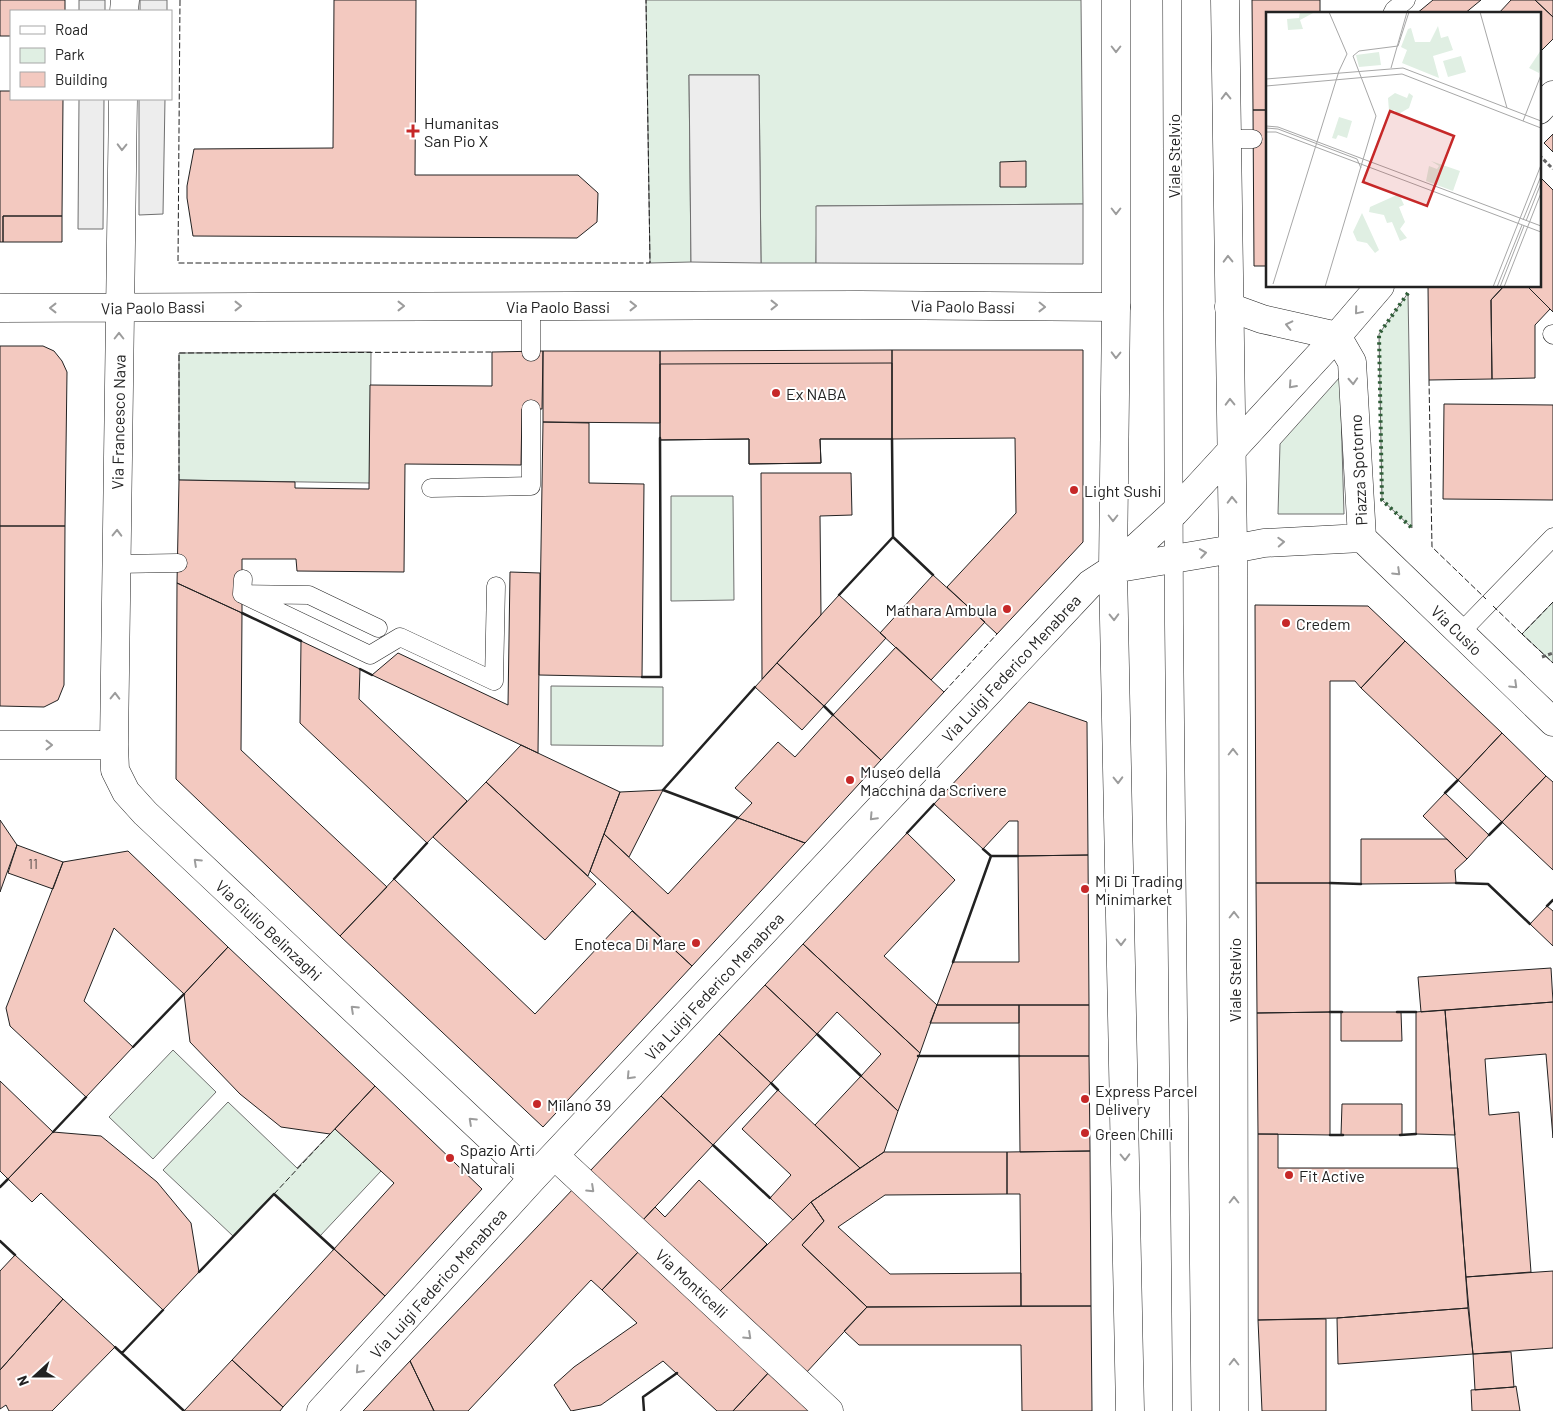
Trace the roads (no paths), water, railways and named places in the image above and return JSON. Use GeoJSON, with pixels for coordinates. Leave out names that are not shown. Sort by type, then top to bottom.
{"type":"FeatureCollection","features":[{"type":"Feature","properties":{"kind":"street"},"geometry":{"type":"LineString","coordinates":[[1116,0],[1116,307],[1113,569],[1130,1411]]}},
{"type":"Feature","properties":{"kind":"street"},"geometry":{"type":"LineString","coordinates":[[1225,0],[1240,139],[1229,307],[1233,549]]}},
{"type":"Feature","properties":{"kind":"street"},"geometry":{"type":"LineString","coordinates":[[1540,109],[1553,95]]}},
{"type":"Feature","properties":{"kind":"street","name":"Via Francesco Nava"},"geometry":{"type":"LineString","coordinates":[[114,745],[123,100]]}},
{"type":"Feature","properties":{"kind":"street"},"geometry":{"type":"LineString","coordinates":[[1113,569],[1175,512],[1337,336],[1378,288]]}},
{"type":"Feature","properties":{"kind":"street","name":"Via Paolo Bassi"},"geometry":{"type":"LineString","coordinates":[[0,308],[869,305],[1116,307]]}},
{"type":"Feature","properties":{"kind":"street"},"geometry":{"type":"LineString","coordinates":[[1229,307],[1262,319],[1337,336]]}},
{"type":"Feature","properties":{"kind":"street","name":"Piazza Spotorno"},"geometry":{"type":"LineString","coordinates":[[1113,569],[1264,543],[1362,538],[1352,362],[1337,336]]}},
{"type":"Feature","properties":{"kind":"street","name":"Via Cusio"},"geometry":{"type":"LineString","coordinates":[[1362,538],[1553,722]]}},
{"type":"Feature","properties":{"kind":"street","name":"Viale Stelvio"},"geometry":{"type":"LineString","coordinates":[[1233,549],[1234,1411]]}},
{"type":"Feature","properties":{"kind":"street","name":"Via Luigi Federico Menabrea"},"geometry":{"type":"LineString","coordinates":[[321,1411],[533,1178],[1090,584],[1113,569]]}},
{"type":"Feature","properties":{"kind":"street"},"geometry":{"type":"LineString","coordinates":[[0,745],[114,745]]}},
{"type":"Feature","properties":{"kind":"street","name":"Via Giulio Belinzaghi"},"geometry":{"type":"LineString","coordinates":[[114,745],[115,770],[126,792],[145,813],[533,1178]]}},
{"type":"Feature","properties":{"kind":"street","name":"Via Monticelli"},"geometry":{"type":"LineString","coordinates":[[555,1156],[829,1411]]}},
{"type":"Feature","properties":{"kind":"lane","name":"Viale Stelvio"},"geometry":{"type":"LineString","coordinates":[[1172,0],[1173,427],[1175,512]]}},
{"type":"Feature","properties":{"kind":"lane"},"geometry":{"type":"LineString","coordinates":[[1393,12],[1406,0]]}},
{"type":"Feature","properties":{"kind":"lane"},"geometry":{"type":"LineString","coordinates":[[531,306],[531,352]]}},
{"type":"Feature","properties":{"kind":"lane"},"geometry":{"type":"LineString","coordinates":[[431,488],[531,486],[531,409]]}},
{"type":"Feature","properties":{"kind":"lane"},"geometry":{"type":"LineString","coordinates":[[1175,512],[1182,1411]]}},
{"type":"Feature","properties":{"kind":"lane"},"geometry":{"type":"LineString","coordinates":[[1460,633],[1553,537]]}},
{"type":"Feature","properties":{"kind":"lane"},"geometry":{"type":"LineString","coordinates":[[116,564],[178,563]]}},
{"type":"Feature","properties":{"kind":"lane"},"geometry":{"type":"LineString","coordinates":[[378,628],[309,594],[242,586],[370,655],[400,637],[494,681],[496,586]]}},
{"type":"Feature","properties":{"kind":"place","name":"Humanitas San Pio X"},"geometry":{"type":"Point","coordinates":[413,131]}},
{"type":"Feature","properties":{"kind":"place","name":"Ex NABA"},"geometry":{"type":"Point","coordinates":[776,393]}},
{"type":"Feature","properties":{"kind":"place","name":"Light Sushi"},"geometry":{"type":"Point","coordinates":[1074,490]}},
{"type":"Feature","properties":{"kind":"place","name":"Mathara Ambula"},"geometry":{"type":"Point","coordinates":[1007,609]}},
{"type":"Feature","properties":{"kind":"place","name":"Credem"},"geometry":{"type":"Point","coordinates":[1286,623]}},
{"type":"Feature","properties":{"kind":"place","name":"Museo della Macchina da Scrivere"},"geometry":{"type":"Point","coordinates":[850,780]}},
{"type":"Feature","properties":{"kind":"place","name":"Mi Di Trading Minimarket"},"geometry":{"type":"Point","coordinates":[1085,889]}},
{"type":"Feature","properties":{"kind":"place","name":"Enoteca Di Mare"},"geometry":{"type":"Point","coordinates":[696,943]}},
{"type":"Feature","properties":{"kind":"place","name":"Express Parcel Delivery"},"geometry":{"type":"Point","coordinates":[1085,1099]}},
{"type":"Feature","properties":{"kind":"place","name":"Milano 39"},"geometry":{"type":"Point","coordinates":[537,1104]}},
{"type":"Feature","properties":{"kind":"place","name":"Green Chilli"},"geometry":{"type":"Point","coordinates":[1085,1133]}},
{"type":"Feature","properties":{"kind":"place","name":"Spazio Arti Naturali"},"geometry":{"type":"Point","coordinates":[450,1158]}},
{"type":"Feature","properties":{"kind":"place","name":"Fit Active"},"geometry":{"type":"Point","coordinates":[1289,1175]}}]}
